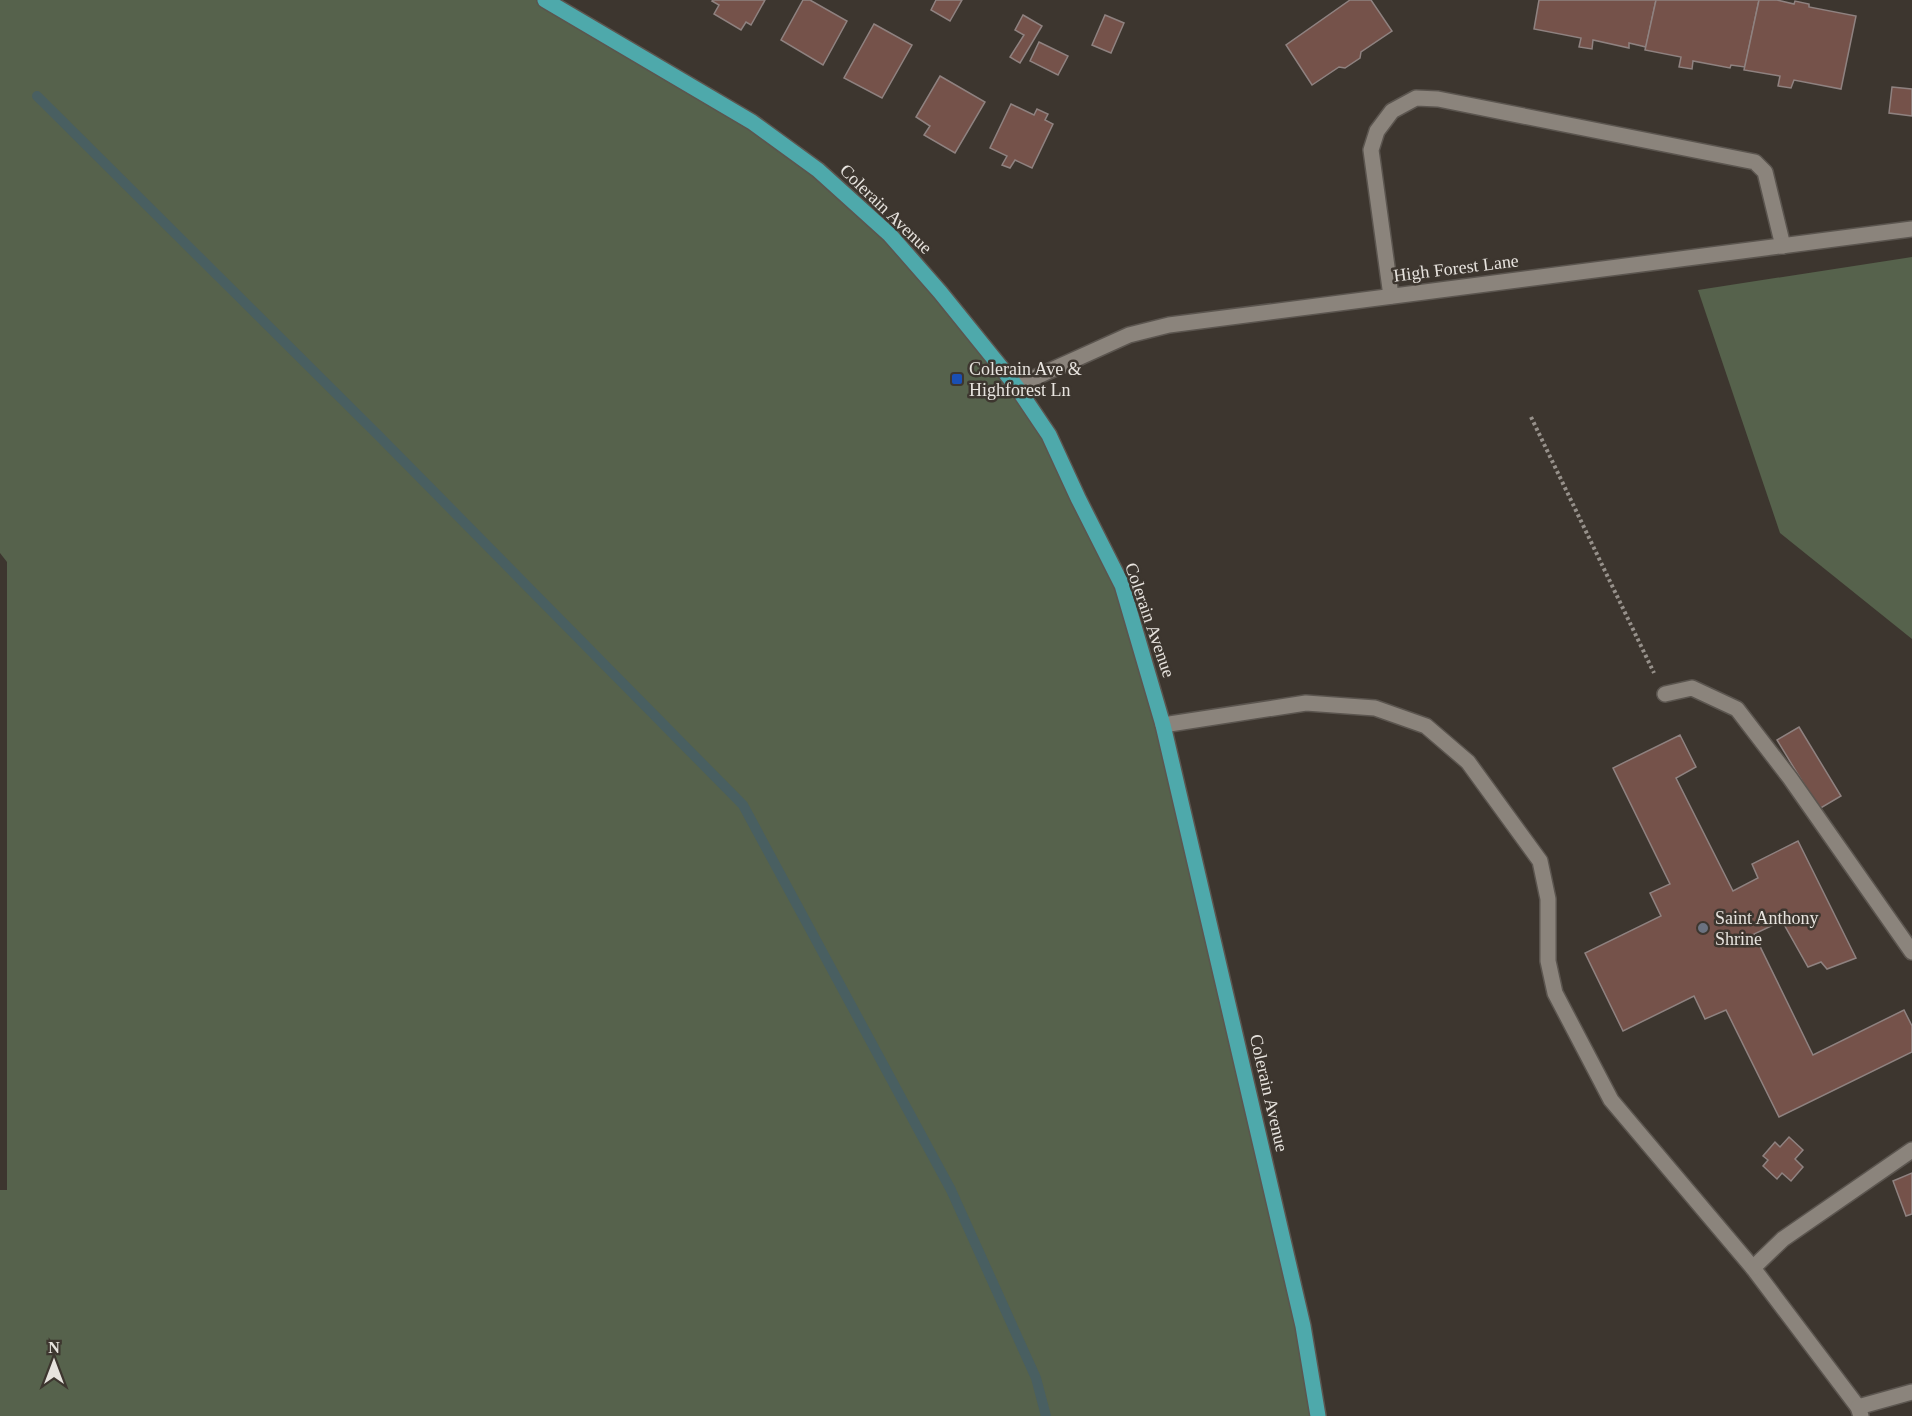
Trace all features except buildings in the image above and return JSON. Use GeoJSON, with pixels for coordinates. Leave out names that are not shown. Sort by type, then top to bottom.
{"type":"FeatureCollection","features":[{"type":"Feature","properties":{"kind":"main road","name":"Colerain Avenue"},"geometry":{"type":"LineString","coordinates":[[544,0],[752,122],[818,170],[890,235],[940,292],[1016,386],[1049,435],[1122,585],[1163,725],[1303,1326],[1318,1416]]}},
{"type":"Feature","properties":{"kind":"street"},"geometry":{"type":"LineString","coordinates":[[1391,296],[1371,150],[1377,131],[1392,111],[1416,98],[1438,99],[1755,162],[1766,172],[1783,246]]}},
{"type":"Feature","properties":{"kind":"street","name":"High Forest Lane"},"geometry":{"type":"LineString","coordinates":[[1016,386],[1129,335],[1168,325],[1912,229]]}},
{"type":"Feature","properties":{"kind":"street"},"geometry":{"type":"LineString","coordinates":[[1665,694],[1692,688],[1737,709],[1790,778],[1912,952]]}},
{"type":"Feature","properties":{"kind":"street"},"geometry":{"type":"LineString","coordinates":[[1163,725],[1306,703],[1375,708],[1426,726],[1468,762],[1540,861],[1548,899],[1548,961],[1555,993],[1611,1100],[1753,1268],[1859,1411],[1912,1392]]}},
{"type":"Feature","properties":{"kind":"street"},"geometry":{"type":"LineString","coordinates":[[1753,1268],[1783,1239],[1912,1150]]}},
{"type":"Feature","properties":{"kind":"path"},"geometry":{"type":"LineString","coordinates":[[1531,417],[1665,694]]}},
{"type":"Feature","properties":{"kind":"green space"},"geometry":{"type":"Polygon","coordinates":[[[0,0],[545,0],[752,122],[890,235],[1016,386],[1122,585],[1163,725],[1318,1416],[0,1416],[0,1190],[7,1190],[7,562],[0,553],[0,0]]]}},
{"type":"Feature","properties":{"kind":"green space"},"geometry":{"type":"Polygon","coordinates":[[[1912,257],[1912,639],[1780,533],[1698,290],[1912,257]]]}},
{"type":"Feature","properties":{"kind":"waterway"},"geometry":{"type":"LineString","coordinates":[[37,96],[378,435],[743,805],[951,1190],[1036,1378],[1046,1416]]}},
{"type":"Feature","properties":{"kind":"place","name":"Colerain Ave & Highforest Ln"},"geometry":{"type":"Point","coordinates":[957,379]}},
{"type":"Feature","properties":{"kind":"place","name":"Saint Anthony Shrine"},"geometry":{"type":"Point","coordinates":[1703,928]}}]}
